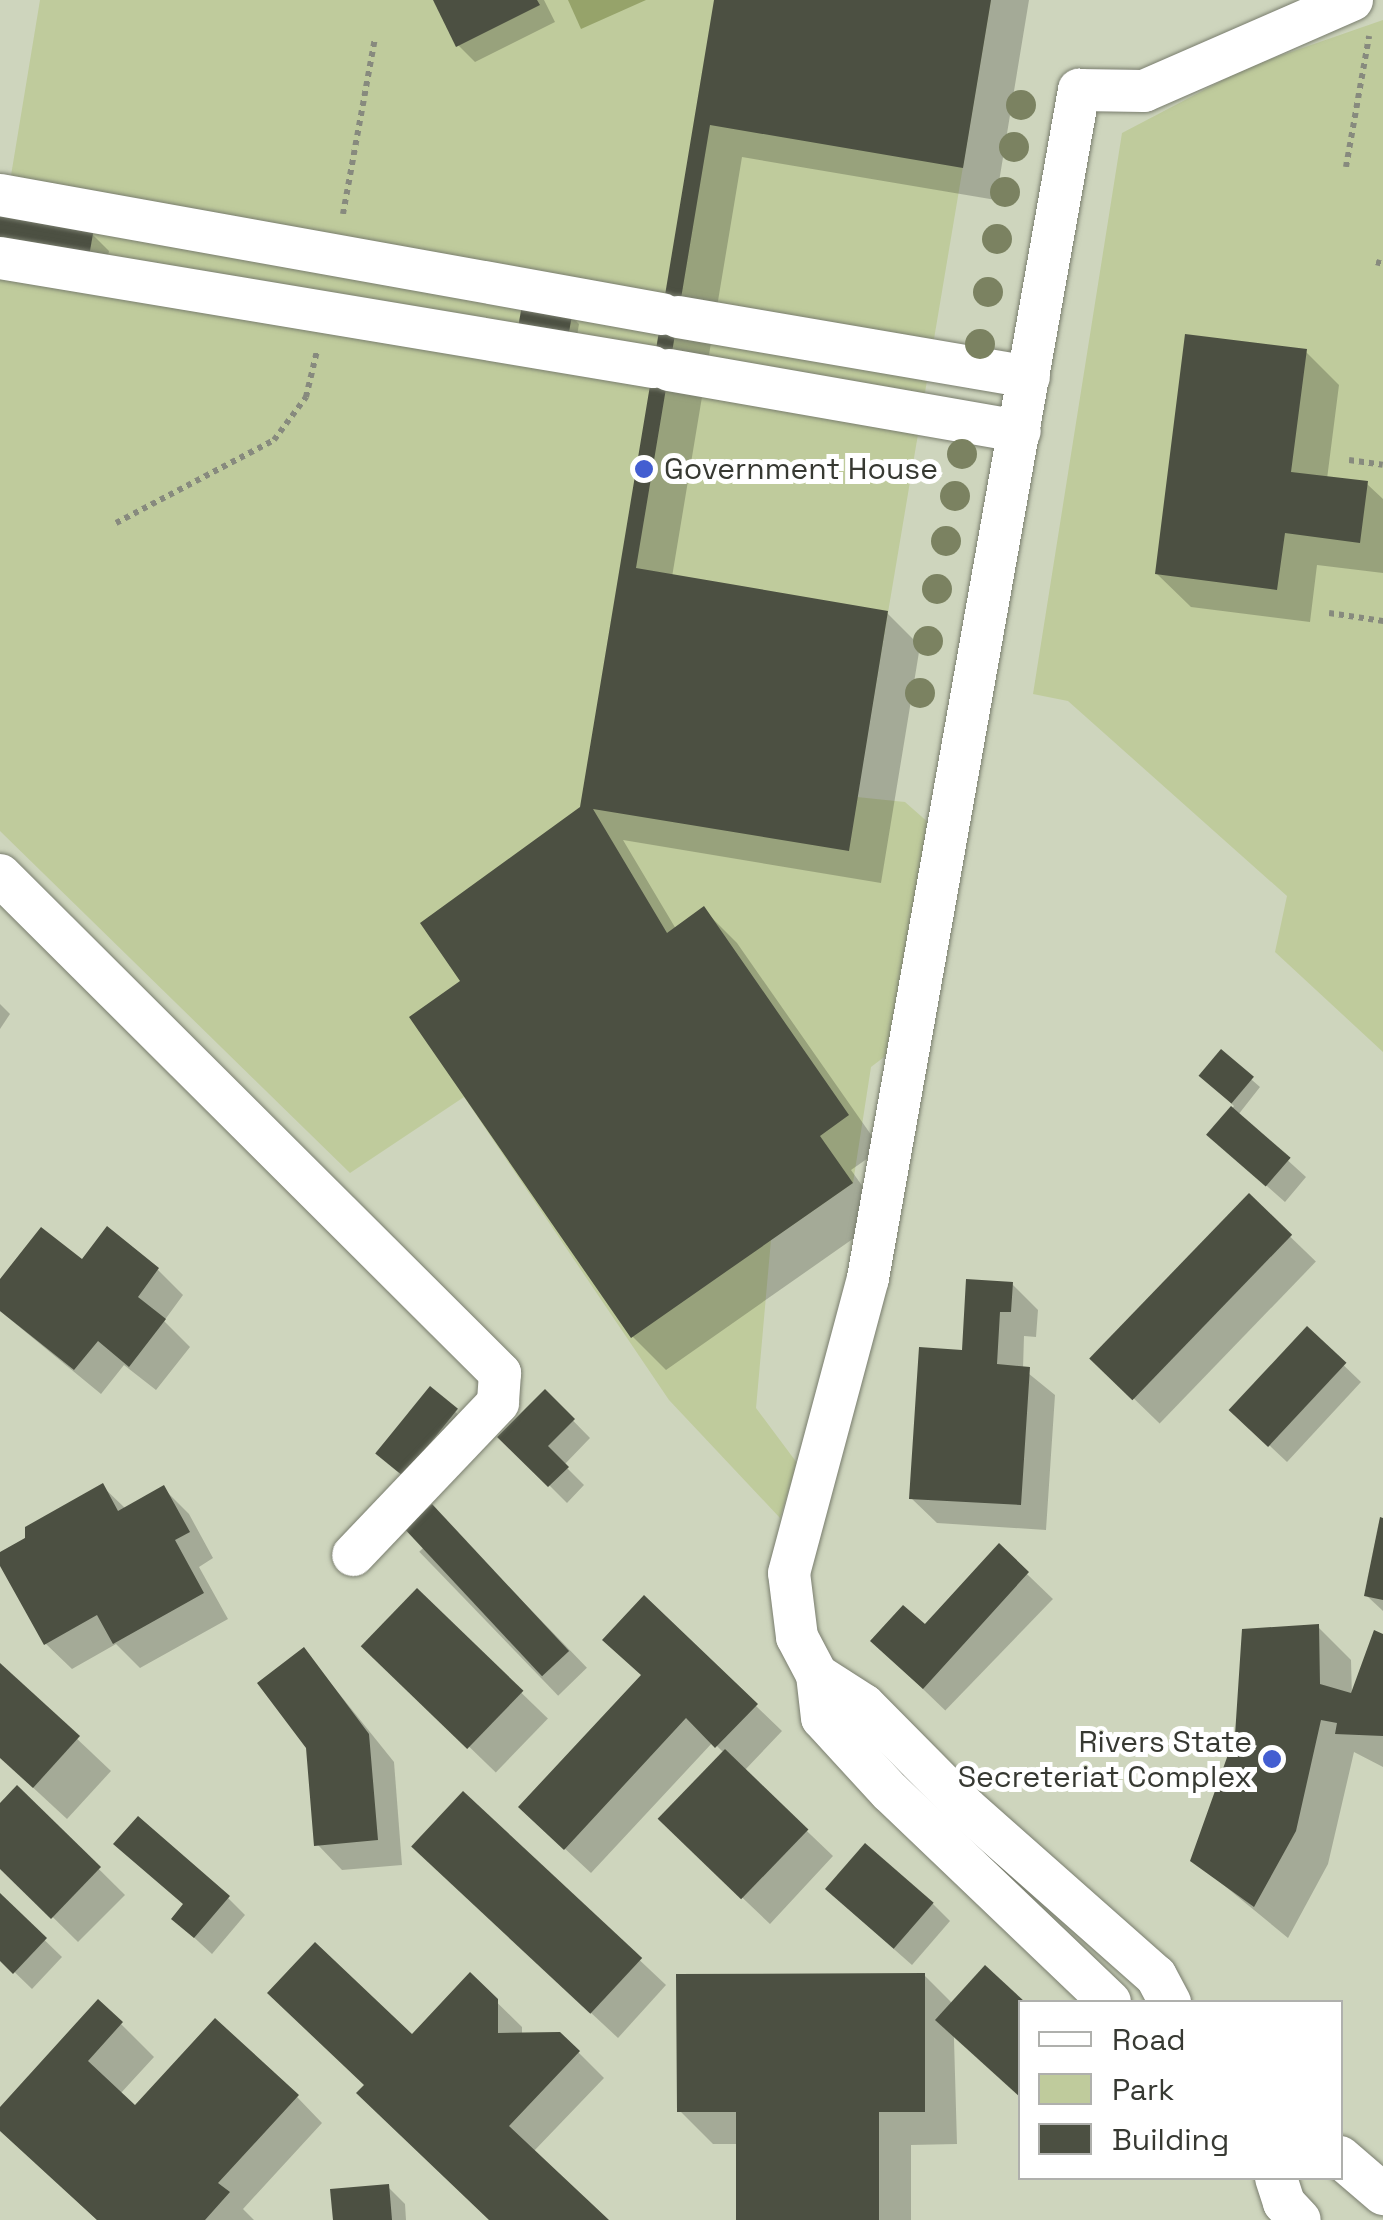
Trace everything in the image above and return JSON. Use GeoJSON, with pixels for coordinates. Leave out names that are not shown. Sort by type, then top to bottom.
{"type":"FeatureCollection","features":[{"type":"Feature","properties":{"kind":"lane"},"geometry":{"type":"LineString","coordinates":[[1108,2000],[844,1747],[822,1718],[817,1675],[797,1637],[789,1573],[868,1278],[1079,90],[1144,91],[1362,9]]}},
{"type":"Feature","properties":{"kind":"lane"},"geometry":{"type":"LineString","coordinates":[[0,196],[1029,377]]}},
{"type":"Feature","properties":{"kind":"lane"},"geometry":{"type":"LineString","coordinates":[[327,311],[335,257]]}},
{"type":"Feature","properties":{"kind":"lane"},"geometry":{"type":"LineString","coordinates":[[0,258],[1020,431]]}},
{"type":"Feature","properties":{"kind":"lane"},"geometry":{"type":"LineString","coordinates":[[646,366],[655,313]]}},
{"type":"Feature","properties":{"kind":"lane"},"geometry":{"type":"LineString","coordinates":[[0,875],[500,1373],[498,1403],[354,1555]]}},
{"type":"Feature","properties":{"kind":"lane"},"geometry":{"type":"LineString","coordinates":[[817,1675],[864,1706],[967,1809],[1156,1976],[1169,2000]]}},
{"type":"Feature","properties":{"kind":"lane"},"geometry":{"type":"LineString","coordinates":[[1343,2160],[1383,2194]]}},
{"type":"Feature","properties":{"kind":"lane"},"geometry":{"type":"LineString","coordinates":[[1277,2180],[1284,2204],[1300,2220]]}},
{"type":"Feature","properties":{"kind":"path"},"geometry":{"type":"LineString","coordinates":[[1346,168],[1362,9]]}},
{"type":"Feature","properties":{"kind":"path"},"geometry":{"type":"LineString","coordinates":[[335,257],[375,38]]}},
{"type":"Feature","properties":{"kind":"path"},"geometry":{"type":"LineString","coordinates":[[116,524],[288,428],[306,398],[327,311]]}},
{"type":"Feature","properties":{"kind":"path"},"geometry":{"type":"LineString","coordinates":[[1349,460],[1383,465]]}},
{"type":"Feature","properties":{"kind":"path"},"geometry":{"type":"LineString","coordinates":[[1329,613],[1383,621]]}},
{"type":"Feature","properties":{"kind":"shaded area"},"geometry":{"type":"Polygon","coordinates":[[[0,0],[1383,0],[1383,2220],[0,2220],[0,0]]]}},
{"type":"Feature","properties":{"kind":"shaded area"},"geometry":{"type":"Polygon","coordinates":[[[568,0],[646,0],[581,29],[568,0]]]}},
{"type":"Feature","properties":{"kind":"green space"},"geometry":{"type":"Polygon","coordinates":[[[40,0],[991,0],[857,797],[905,802],[930,824],[892,1051],[871,1067],[853,1183],[771,1240],[756,1408],[797,1463],[780,1518],[669,1400],[464,1097],[350,1173],[0,831],[0,242],[40,0]]]}},
{"type":"Feature","properties":{"kind":"green space"},"geometry":{"type":"Polygon","coordinates":[[[1383,20],[1383,1052],[1275,952],[1287,896],[1068,701],[1033,694],[1122,133],[1248,67],[1383,20]]]}},
{"type":"Feature","properties":{"kind":"building"},"geometry":{"type":"Polygon","coordinates":[[[433,0],[537,0],[540,5],[456,47],[433,0]]]}},
{"type":"Feature","properties":{"kind":"building"},"geometry":{"type":"Polygon","coordinates":[[[714,0],[991,0],[963,168],[710,125],[636,568],[888,611],[849,851],[593,809],[667,933],[704,906],[849,1115],[820,1136],[853,1183],[631,1338],[409,1017],[460,981],[420,923],[580,807],[714,0]]]}},
{"type":"Feature","properties":{"kind":"building"},"geometry":{"type":"Polygon","coordinates":[[[0,214],[94,230],[89,258],[0,242],[0,214]]]}},
{"type":"Feature","properties":{"kind":"building"},"geometry":{"type":"Polygon","coordinates":[[[522,305],[572,314],[568,340],[517,332],[522,305]]]}},
{"type":"Feature","properties":{"kind":"building"},"geometry":{"type":"Polygon","coordinates":[[[1185,334],[1307,349],[1291,472],[1368,481],[1360,543],[1285,533],[1277,590],[1155,574],[1185,334]]]}},
{"type":"Feature","properties":{"kind":"building"},"geometry":{"type":"Polygon","coordinates":[[[1221,1049],[1254,1077],[1231,1103],[1199,1076],[1221,1049]]]}},
{"type":"Feature","properties":{"kind":"building"},"geometry":{"type":"Polygon","coordinates":[[[1231,1106],[1291,1158],[1266,1187],[1206,1135],[1231,1106]]]}},
{"type":"Feature","properties":{"kind":"building"},"geometry":{"type":"Polygon","coordinates":[[[1249,1193],[1292,1235],[1132,1400],[1089,1358],[1249,1193]]]}},
{"type":"Feature","properties":{"kind":"building"},"geometry":{"type":"Polygon","coordinates":[[[107,1226],[159,1268],[138,1297],[166,1319],[129,1367],[98,1341],[74,1370],[0,1311],[0,1279],[41,1227],[82,1259],[107,1226]]]}},
{"type":"Feature","properties":{"kind":"building"},"geometry":{"type":"Polygon","coordinates":[[[966,1279],[1013,1282],[1011,1312],[1000,1312],[997,1364],[1030,1367],[1021,1505],[909,1499],[919,1347],[962,1350],[966,1279]]]}},
{"type":"Feature","properties":{"kind":"building"},"geometry":{"type":"Polygon","coordinates":[[[1307,1326],[1346,1363],[1268,1447],[1229,1410],[1307,1326]]]}},
{"type":"Feature","properties":{"kind":"building"},"geometry":{"type":"Polygon","coordinates":[[[430,1386],[458,1409],[403,1476],[375,1454],[430,1386]]]}},
{"type":"Feature","properties":{"kind":"building"},"geometry":{"type":"Polygon","coordinates":[[[545,1389],[575,1419],[548,1446],[569,1467],[548,1487],[497,1437],[545,1389]]]}},
{"type":"Feature","properties":{"kind":"building"},"geometry":{"type":"Polygon","coordinates":[[[103,1483],[118,1511],[164,1485],[190,1532],[175,1540],[204,1593],[113,1644],[97,1615],[44,1645],[0,1566],[0,1552],[25,1538],[25,1527],[103,1483]]]}},
{"type":"Feature","properties":{"kind":"building"},"geometry":{"type":"Polygon","coordinates":[[[432,1504],[569,1651],[542,1676],[405,1529],[432,1504]]]}},
{"type":"Feature","properties":{"kind":"building"},"geometry":{"type":"Polygon","coordinates":[[[1380,1517],[1383,1518],[1383,1600],[1364,1596],[1380,1517]]]}},
{"type":"Feature","properties":{"kind":"building"},"geometry":{"type":"Polygon","coordinates":[[[999,1543],[1029,1572],[923,1689],[870,1641],[903,1605],[925,1624],[999,1543]]]}},
{"type":"Feature","properties":{"kind":"building"},"geometry":{"type":"Polygon","coordinates":[[[417,1588],[523,1691],[467,1749],[361,1646],[417,1588]]]}},
{"type":"Feature","properties":{"kind":"building"},"geometry":{"type":"Polygon","coordinates":[[[644,1595],[758,1704],[715,1748],[686,1718],[564,1850],[518,1807],[641,1675],[602,1640],[644,1595]]]}},
{"type":"Feature","properties":{"kind":"building","name":"Rivers State Secreteriat Complex"},"geometry":{"type":"Polygon","coordinates":[[[1319,1624],[1320,1684],[1351,1693],[1374,1630],[1383,1634],[1383,1736],[1335,1734],[1337,1723],[1321,1720],[1296,1831],[1254,1907],[1190,1861],[1235,1735],[1242,1629],[1319,1624]]]}},
{"type":"Feature","properties":{"kind":"building"},"geometry":{"type":"Polygon","coordinates":[[[304,1647],[369,1734],[378,1840],[314,1846],[306,1748],[257,1683],[304,1647]]]}},
{"type":"Feature","properties":{"kind":"building"},"geometry":{"type":"Polygon","coordinates":[[[0,1663],[80,1736],[33,1788],[0,1758],[0,1663]]]}},
{"type":"Feature","properties":{"kind":"building"},"geometry":{"type":"Polygon","coordinates":[[[725,1749],[808,1830],[741,1899],[658,1819],[725,1749]]]}},
{"type":"Feature","properties":{"kind":"building"},"geometry":{"type":"Polygon","coordinates":[[[17,1785],[101,1867],[51,1919],[0,1869],[0,1803],[17,1785]]]}},
{"type":"Feature","properties":{"kind":"building"},"geometry":{"type":"Polygon","coordinates":[[[463,1791],[642,1958],[590,2014],[411,1847],[463,1791]]]}},
{"type":"Feature","properties":{"kind":"building"},"geometry":{"type":"Polygon","coordinates":[[[138,1816],[230,1896],[194,1938],[171,1919],[183,1904],[113,1844],[138,1816]]]}},
{"type":"Feature","properties":{"kind":"building"},"geometry":{"type":"Polygon","coordinates":[[[865,1843],[934,1903],[894,1949],[825,1889],[865,1843]]]}},
{"type":"Feature","properties":{"kind":"building"},"geometry":{"type":"Polygon","coordinates":[[[0,1893],[47,1938],[13,1974],[0,1961],[0,1893]]]}},
{"type":"Feature","properties":{"kind":"building"},"geometry":{"type":"Polygon","coordinates":[[[315,1942],[412,2034],[470,1972],[498,1999],[498,2033],[560,2032],[580,2051],[509,2126],[609,2220],[489,2220],[356,2093],[364,2085],[267,1993],[315,1942]]]}},
{"type":"Feature","properties":{"kind":"building"},"geometry":{"type":"Polygon","coordinates":[[[985,1965],[1023,2000],[1018,2000],[1018,2095],[935,2020],[985,1965]]]}},
{"type":"Feature","properties":{"kind":"building"},"geometry":{"type":"Polygon","coordinates":[[[925,1973],[925,2112],[879,2112],[879,2220],[736,2220],[736,2112],[677,2112],[676,1974],[925,1973]]]}},
{"type":"Feature","properties":{"kind":"building"},"geometry":{"type":"Polygon","coordinates":[[[98,1999],[123,2022],[88,2061],[135,2105],[215,2018],[299,2095],[218,2183],[230,2192],[205,2220],[97,2220],[0,2131],[0,2107],[98,1999]]]}},
{"type":"Feature","properties":{"kind":"building"},"geometry":{"type":"Polygon","coordinates":[[[389,2184],[392,2220],[333,2220],[330,2189],[389,2184]]]}},
{"type":"Feature","properties":{"kind":"place","name":"Government House"},"geometry":{"type":"Point","coordinates":[644,469]}},
{"type":"Feature","properties":{"kind":"place","name":"Rivers State Secreteriat Complex"},"geometry":{"type":"Point","coordinates":[1272,1759]}}]}
